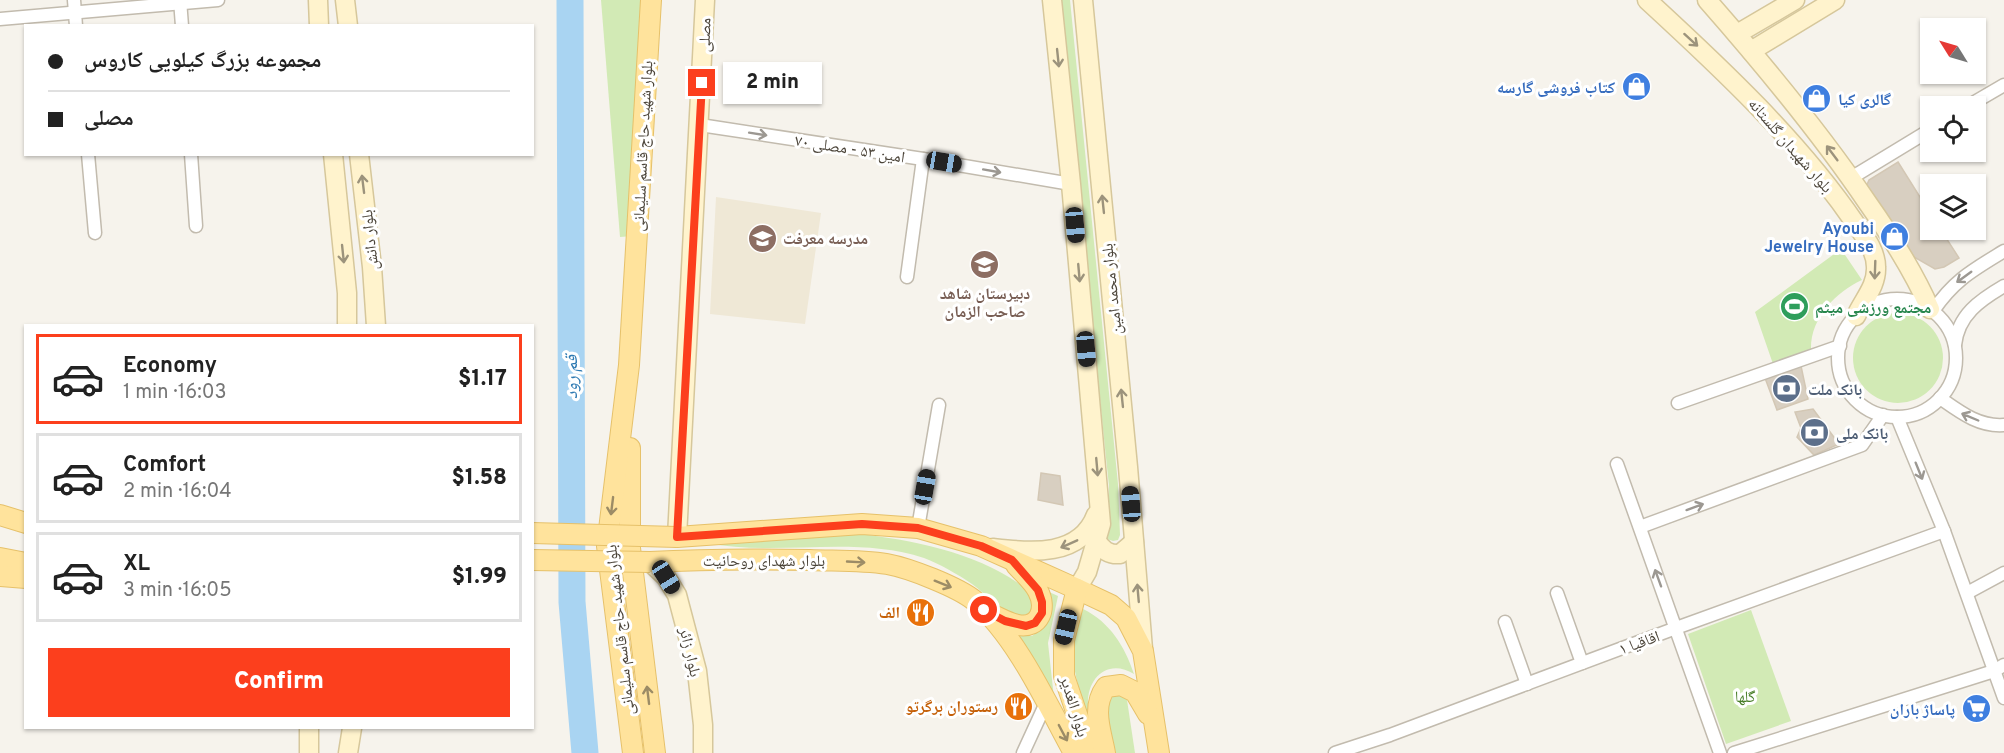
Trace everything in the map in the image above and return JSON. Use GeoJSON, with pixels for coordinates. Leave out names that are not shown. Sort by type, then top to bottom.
{"type":"FeatureCollection","features":[{"type":"Feature","properties":{"kind":"main road"},"geometry":{"type":"LineString","coordinates":[[318,0],[319,24]]}},
{"type":"Feature","properties":{"kind":"main road"},"geometry":{"type":"LineString","coordinates":[[345,0],[348,24]]}},
{"type":"Feature","properties":{"kind":"main road","name":"بلوار شهید حاج قاسم سلیمانی"},"geometry":{"type":"LineString","coordinates":[[633,753],[607,546],[629,365],[651,0]]}},
{"type":"Feature","properties":{"kind":"main road","name":"مصلی"},"geometry":{"type":"LineString","coordinates":[[677,537],[705,0]]}},
{"type":"Feature","properties":{"kind":"main road","name":"بلوار محمد امین"},"geometry":{"type":"LineString","coordinates":[[1052,0],[1101,524],[1087,572],[1077,589]]}},
{"type":"Feature","properties":{"kind":"main road","name":"بلوار محمد امین"},"geometry":{"type":"LineString","coordinates":[[1083,0],[1143,651]]}},
{"type":"Feature","properties":{"kind":"main road","name":"بلوار شهیدان گلستانه"},"geometry":{"type":"LineString","coordinates":[[1647,0],[1738,85],[1841,203],[1872,249],[1877,266],[1874,284],[1856,316]]}},
{"type":"Feature","properties":{"kind":"main road","name":"بلوار شهیدان گلستانه"},"geometry":{"type":"LineString","coordinates":[[1707,0],[1751,51],[1851,178],[1910,267],[1931,310]]}},
{"type":"Feature","properties":{"kind":"main road"},"geometry":{"type":"LineString","coordinates":[[1737,34],[1794,0]]}},
{"type":"Feature","properties":{"kind":"main road"},"geometry":{"type":"LineString","coordinates":[[1751,51],[1835,0]]}},
{"type":"Feature","properties":{"kind":"main road"},"geometry":{"type":"LineString","coordinates":[[1770,14],[1769,26],[1781,33]]}},
{"type":"Feature","properties":{"kind":"main road","name":"بلوار دانش"},"geometry":{"type":"LineString","coordinates":[[333,156],[347,293],[347,324]]}},
{"type":"Feature","properties":{"kind":"main road","name":"بلوار دانش"},"geometry":{"type":"LineString","coordinates":[[359,156],[376,324]]}},
{"type":"Feature","properties":{"kind":"main road","name":"بلوار شهید حاج قاسم سلیمانی"},"geometry":{"type":"LineString","coordinates":[[629,365],[630,548],[655,753]]}},
{"type":"Feature","properties":{"kind":"main road"},"geometry":{"type":"LineString","coordinates":[[981,546],[1020,551],[1043,551],[1061,548],[1076,542],[1087,532],[1094,520],[1099,498]]}},
{"type":"Feature","properties":{"kind":"main road"},"geometry":{"type":"LineString","coordinates":[[0,514],[24,522]]}},
{"type":"Feature","properties":{"kind":"main road","name":"بلوار شهدای روحانیت"},"geometry":{"type":"LineString","coordinates":[[534,533],[677,537],[862,524],[918,528],[981,546],[1111,605],[1126,618],[1143,651]]}},
{"type":"Feature","properties":{"kind":"main road"},"geometry":{"type":"LineString","coordinates":[[0,530],[24,530]]}},
{"type":"Feature","properties":{"kind":"main road"},"geometry":{"type":"LineString","coordinates":[[1096,540],[1100,547],[1112,555],[1120,554],[1134,542]]}},
{"type":"Feature","properties":{"kind":"main road"},"geometry":{"type":"LineString","coordinates":[[0,558],[24,563]]}},
{"type":"Feature","properties":{"kind":"main road","name":"بلوار شهدای روحانیت"},"geometry":{"type":"LineString","coordinates":[[534,560],[650,562],[727,559],[856,561],[888,564],[952,587],[974,600],[984,610]]}},
{"type":"Feature","properties":{"kind":"main road"},"geometry":{"type":"LineString","coordinates":[[984,610],[1005,621],[1026,626],[1035,623],[1042,613],[1042,602],[1038,590],[1012,560]]}},
{"type":"Feature","properties":{"kind":"main road","name":"بلوار زائر"},"geometry":{"type":"LineString","coordinates":[[650,562],[666,577],[680,605],[697,671],[703,725],[703,753]]}},
{"type":"Feature","properties":{"kind":"main road"},"geometry":{"type":"LineString","coordinates":[[0,576],[24,578]]}},
{"type":"Feature","properties":{"kind":"main road","name":"بلوار الغدیر"},"geometry":{"type":"LineString","coordinates":[[1077,589],[1064,640],[1064,676],[1090,753]]}},
{"type":"Feature","properties":{"kind":"main road"},"geometry":{"type":"LineString","coordinates":[[984,610],[997,623],[1028,670],[1074,753]]}},
{"type":"Feature","properties":{"kind":"main road"},"geometry":{"type":"LineString","coordinates":[[1143,651],[1157,745]]}},
{"type":"Feature","properties":{"kind":"main road"},"geometry":{"type":"LineString","coordinates":[[1105,753],[1097,713],[1100,696],[1106,687],[1121,685],[1135,692],[1147,711],[1157,745]]}},
{"type":"Feature","properties":{"kind":"main road"},"geometry":{"type":"LineString","coordinates":[[309,729],[309,753]]}},
{"type":"Feature","properties":{"kind":"main road"},"geometry":{"type":"LineString","coordinates":[[348,753],[352,729]]}},
{"type":"Feature","properties":{"kind":"street"},"geometry":{"type":"LineString","coordinates":[[0,19],[74,6],[218,0]]}},
{"type":"Feature","properties":{"kind":"street"},"geometry":{"type":"LineString","coordinates":[[180,2],[182,24]]}},
{"type":"Feature","properties":{"kind":"street"},"geometry":{"type":"LineString","coordinates":[[74,6],[76,24]]}},
{"type":"Feature","properties":{"kind":"street"},"geometry":{"type":"LineString","coordinates":[[1985,96],[2004,85]]}},
{"type":"Feature","properties":{"kind":"street","name":"امین ۵۳ - مصلی ۷۰"},"geometry":{"type":"LineString","coordinates":[[700,125],[1071,184]]}},
{"type":"Feature","properties":{"kind":"street"},"geometry":{"type":"LineString","coordinates":[[1851,178],[1920,136]]}},
{"type":"Feature","properties":{"kind":"street"},"geometry":{"type":"LineString","coordinates":[[88,156],[95,233]]}},
{"type":"Feature","properties":{"kind":"street"},"geometry":{"type":"LineString","coordinates":[[191,156],[196,226]]}},
{"type":"Feature","properties":{"kind":"street"},"geometry":{"type":"LineString","coordinates":[[907,277],[923,159]]}},
{"type":"Feature","properties":{"kind":"street"},"geometry":{"type":"LineString","coordinates":[[1931,310],[1962,277],[2004,251]]}},
{"type":"Feature","properties":{"kind":"street"},"geometry":{"type":"LineString","coordinates":[[1955,346],[1950,331],[1942,319],[1931,310],[1911,300],[1892,299],[1872,305],[1856,316],[1846,330],[1840,346],[1839,368],[1847,389],[1862,405],[1883,415],[1898,417],[1922,411],[1940,398],[1951,383],[1956,365],[1957,331],[1969,312],[1984,297],[2004,286]]}},
{"type":"Feature","properties":{"kind":"street"},"geometry":{"type":"LineString","coordinates":[[1678,403],[1840,346]]}},
{"type":"Feature","properties":{"kind":"street"},"geometry":{"type":"LineString","coordinates":[[1940,398],[1963,415],[1991,426],[2004,425]]}},
{"type":"Feature","properties":{"kind":"street"},"geometry":{"type":"LineString","coordinates":[[918,528],[939,405]]}},
{"type":"Feature","properties":{"kind":"street"},"geometry":{"type":"LineString","coordinates":[[1640,527],[1862,445],[1883,415]]}},
{"type":"Feature","properties":{"kind":"street"},"geometry":{"type":"LineString","coordinates":[[1898,417],[1999,668],[2004,698]]}},
{"type":"Feature","properties":{"kind":"street"},"geometry":{"type":"LineString","coordinates":[[1617,464],[1720,753]]}},
{"type":"Feature","properties":{"kind":"street","name":"اقاقیا ۱"},"geometry":{"type":"LineString","coordinates":[[1335,753],[1390,735],[1944,531]]}},
{"type":"Feature","properties":{"kind":"street"},"geometry":{"type":"LineString","coordinates":[[1967,593],[2004,573]]}},
{"type":"Feature","properties":{"kind":"street"},"geometry":{"type":"LineString","coordinates":[[1557,593],[1582,663]]}},
{"type":"Feature","properties":{"kind":"street"},"geometry":{"type":"LineString","coordinates":[[1505,622],[1527,684]]}},
{"type":"Feature","properties":{"kind":"street"},"geometry":{"type":"LineString","coordinates":[[1734,753],[1999,668]]}},
{"type":"Feature","properties":{"kind":"street"},"geometry":{"type":"LineString","coordinates":[[1023,753],[1046,703]]}},
{"type":"Feature","properties":{"kind":"shaded area"},"geometry":{"type":"Polygon","coordinates":[[[716,197],[821,213],[805,324],[710,314],[716,197]]]}},
{"type":"Feature","properties":{"kind":"green space"},"geometry":{"type":"Polygon","coordinates":[[[601,0],[646,0],[633,236],[620,237],[601,0]]]}},
{"type":"Feature","properties":{"kind":"green space"},"geometry":{"type":"Polygon","coordinates":[[[1058,0],[1070,0],[1118,484],[1120,535],[1118,540],[1113,541],[1107,539],[1109,486],[1058,0]]]}},
{"type":"Feature","properties":{"kind":"green space","name":"مجتمع ورزشی میثم"},"geometry":{"type":"Polygon","coordinates":[[[1841,249],[1862,280],[1852,285],[1826,307],[1815,327],[1811,350],[1773,364],[1755,312],[1841,249]]]}},
{"type":"Feature","properties":{"kind":"green space"},"geometry":{"type":"Polygon","coordinates":[[[1898,313],[1915,316],[1930,326],[1940,341],[1943,358],[1940,375],[1930,390],[1915,400],[1898,403],[1881,400],[1866,390],[1856,375],[1853,358],[1856,341],[1866,326],[1881,316],[1898,313]]]}},
{"type":"Feature","properties":{"kind":"green space"},"geometry":{"type":"Polygon","coordinates":[[[860,534],[952,552],[997,570],[1017,582],[1033,596],[1030,613],[1020,615],[1011,613],[972,584],[936,563],[897,551],[843,547],[733,547],[706,543],[860,534]]]}},
{"type":"Feature","properties":{"kind":"green space"},"geometry":{"type":"Polygon","coordinates":[[[1038,587],[1058,596],[1048,643],[1054,698],[1037,664],[1018,634],[1032,636],[1042,628],[1038,587]]]}},
{"type":"Feature","properties":{"kind":"green space"},"geometry":{"type":"Polygon","coordinates":[[[1083,609],[1093,614],[1109,628],[1126,654],[1134,674],[1116,668],[1108,669],[1096,678],[1091,686],[1088,704],[1094,732],[1078,685],[1073,657],[1077,626],[1083,609]]]}},
{"type":"Feature","properties":{"kind":"green space","name":"گلها"},"geometry":{"type":"Polygon","coordinates":[[[1751,610],[1791,721],[1726,744],[1688,634],[1751,610]]]}},
{"type":"Feature","properties":{"kind":"green space"},"geometry":{"type":"Polygon","coordinates":[[[1116,692],[1127,700],[1135,753],[1116,753],[1107,717],[1107,698],[1116,692]]]}},
{"type":"Feature","properties":{"kind":"building"},"geometry":{"type":"Polygon","coordinates":[[[1898,162],[1920,197],[1920,240],[1947,240],[1959,258],[1944,267],[1935,269],[1914,257],[1866,187],[1869,180],[1898,162]]]}},
{"type":"Feature","properties":{"kind":"building","name":"بانک ملت"},"geometry":{"type":"Polygon","coordinates":[[[1801,366],[1808,399],[1777,410],[1765,378],[1801,366]]]}},
{"type":"Feature","properties":{"kind":"building","name":"بانک ملی"},"geometry":{"type":"Polygon","coordinates":[[[1813,409],[1839,444],[1814,455],[1797,437],[1801,428],[1795,412],[1813,409]]]}},
{"type":"Feature","properties":{"kind":"building"},"geometry":{"type":"Polygon","coordinates":[[[1041,473],[1060,476],[1063,505],[1038,500],[1041,473]]]}},
{"type":"Feature","properties":{"kind":"waterway","name":"قم رود"},"geometry":{"type":"LineString","coordinates":[[570,0],[572,602],[585,753]]}},
{"type":"Feature","properties":{"kind":"place","name":"کتاب فروشی گارسه"},"geometry":{"type":"Point","coordinates":[1636,87]}},
{"type":"Feature","properties":{"kind":"place","name":"گالری کیا"},"geometry":{"type":"Point","coordinates":[1817,99]}},
{"type":"Feature","properties":{"kind":"place","name":"Ayoubi Jewelry House"},"geometry":{"type":"Point","coordinates":[1895,237]}},
{"type":"Feature","properties":{"kind":"place","name":"مدرسه معرفت"},"geometry":{"type":"Point","coordinates":[762,238]}},
{"type":"Feature","properties":{"kind":"place","name":"دبیرستان شاهد صاحب الزمان"},"geometry":{"type":"Point","coordinates":[985,265]}},
{"type":"Feature","properties":{"kind":"place","name":"مجتمع ورزشی میثم"},"geometry":{"type":"Point","coordinates":[1794,307]}},
{"type":"Feature","properties":{"kind":"place","name":"بانک ملت"},"geometry":{"type":"Point","coordinates":[1787,389]}},
{"type":"Feature","properties":{"kind":"place","name":"بانک ملی"},"geometry":{"type":"Point","coordinates":[1815,433]}},
{"type":"Feature","properties":{"kind":"place","name":"الف"},"geometry":{"type":"Point","coordinates":[921,612]}},
{"type":"Feature","properties":{"kind":"place","name":"رستوران برگرتو"},"geometry":{"type":"Point","coordinates":[1019,706]}},
{"type":"Feature","properties":{"kind":"place","name":"پاساژ باران"},"geometry":{"type":"Point","coordinates":[1976,709]}},
{"type":"Feature","properties":{"kind":"route"},"geometry":{"type":"LineString","coordinates":[[702,83],[677,537],[862,524],[918,528],[981,546],[1012,560],[1038,590],[1042,602],[1042,613],[1035,623],[1026,626],[1005,621],[984,610]]}}]}
